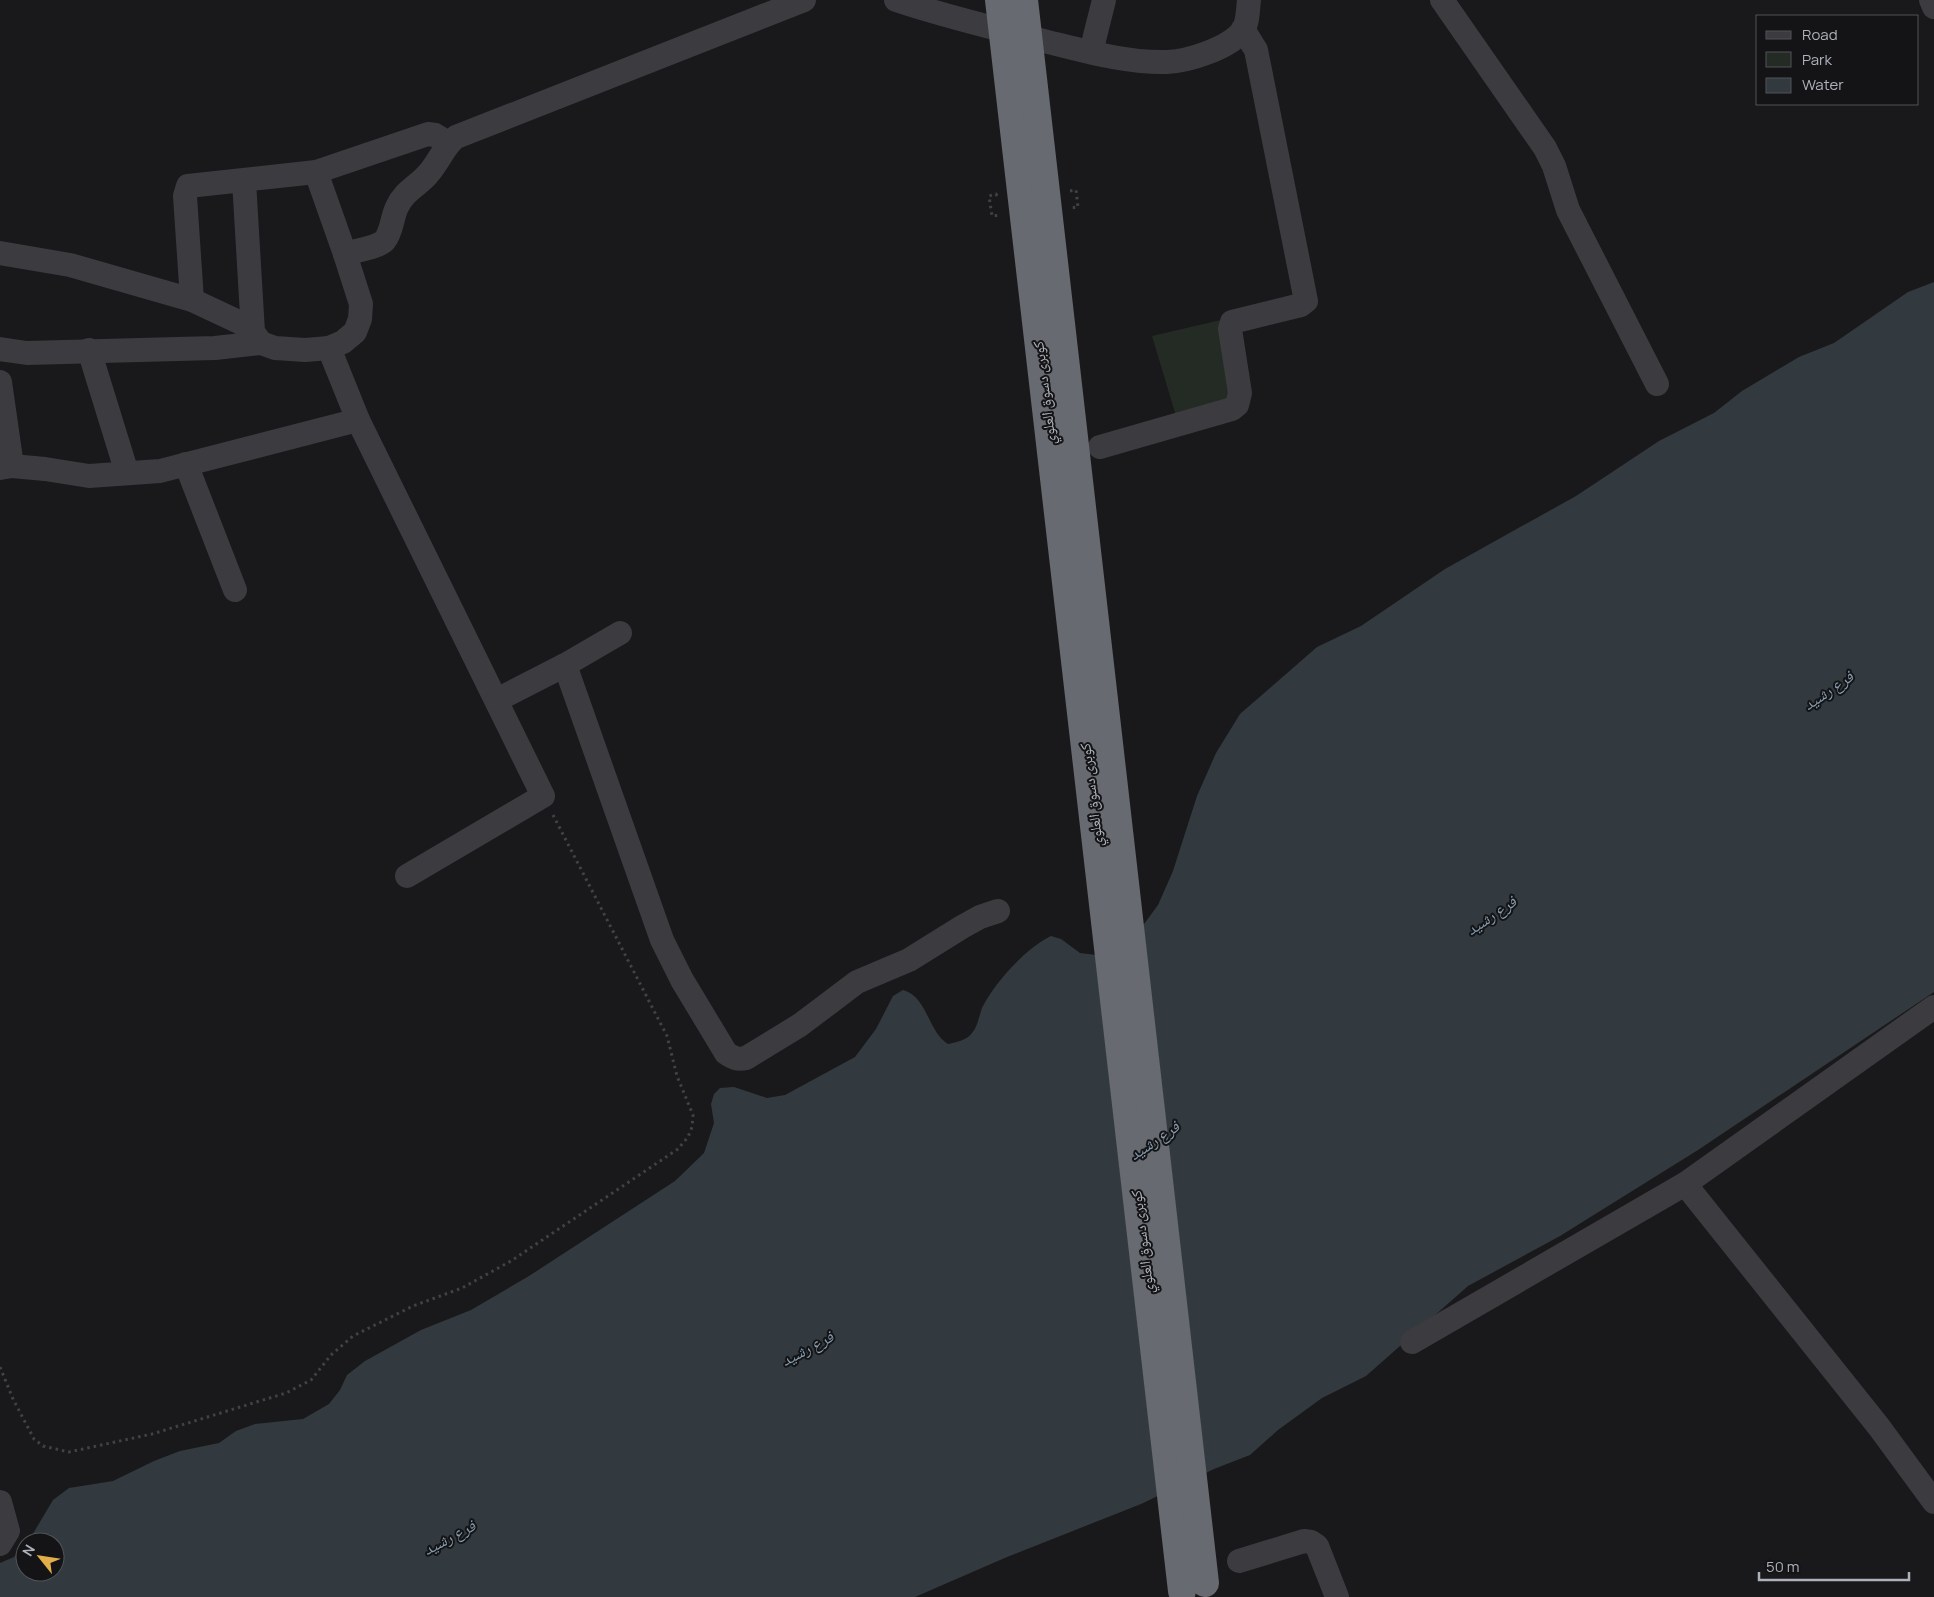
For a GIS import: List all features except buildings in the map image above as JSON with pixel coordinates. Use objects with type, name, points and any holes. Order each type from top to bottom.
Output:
[{"type":"highway","name":"كوبرى دسوق العلوي","points":[[999,0],[1194,1587],[1024,0]]},
{"type":"street","points":[[345,254],[381,243],[386,239],[396,208],[403,196],[426,176],[436,164],[448,143],[456,137],[804,0]]},
{"type":"street","points":[[896,0],[938,14],[1091,52],[1135,60],[1169,62],[1197,57],[1216,49],[1243,29],[1249,0]]},
{"type":"street","points":[[1091,52],[1104,0]]},
{"type":"street","points":[[1442,0],[1545,148],[1554,166],[1568,210],[1657,384]]},
{"type":"street","points":[[1931,0],[1934,7]]},
{"type":"street","points":[[1100,447],[1232,409],[1237,405],[1240,393],[1230,329],[1232,322],[1301,305],[1306,301],[1256,50],[1243,29]]},
{"type":"street","points":[[192,300],[184,196],[186,188],[191,184],[244,181],[316,172],[428,134],[435,135],[448,143]]},
{"type":"street","points":[[0,253],[70,265],[192,300],[226,315],[275,348],[305,350],[329,348],[343,342],[354,332],[360,319],[361,304],[316,172]]},
{"type":"street","points":[[244,181],[257,337]]},
{"type":"street","points":[[0,349],[27,353],[215,348],[257,337]]},
{"type":"street","points":[[329,348],[358,420],[543,796],[407,876]]},
{"type":"street","points":[[89,350],[127,473]]},
{"type":"street","points":[[0,382],[6,467],[89,476],[160,471],[358,420]]},
{"type":"street","points":[[186,464],[235,590]]},
{"type":"street","points":[[497,700],[565,665],[620,633]]},
{"type":"street","points":[[565,665],[662,940],[682,980],[726,1053],[730,1056],[736,1059],[746,1058],[800,1025],[857,982],[909,960],[962,927],[998,912]]},
{"type":"street","points":[[1412,1342],[1685,1184],[1934,1007]]},
{"type":"street","points":[[1685,1184],[1879,1427],[1934,1502]]},
{"type":"street","points":[[0,1502],[8,1531],[0,1544]]},
{"type":"street","points":[[1238,1561],[1304,1541],[1311,1542],[1317,1546],[1337,1597]]},
{"type":"path","points":[[1070,191],[1076,190],[1078,207]]},
{"type":"path","points":[[992,216],[989,196],[996,194],[998,203]]},
{"type":"path","points":[[0,1367],[13,1399],[34,1439],[43,1446],[69,1452],[152,1434],[286,1393],[311,1380],[331,1355],[353,1336],[413,1306],[462,1288],[511,1261],[678,1148],[688,1137],[692,1127],[693,1115],[677,1076],[667,1036],[543,796]]},
{"type":"green space","points":[[1225,319],[1239,394],[1176,416],[1152,336]]},
{"type":"water","name":"فرع رشيد","points":[[1934,282],[1934,992],[1698,1150],[1560,1236],[1468,1286],[1366,1376],[1322,1398],[1278,1430],[1250,1455],[1214,1469],[1141,1504],[1007,1557],[915,1597],[0,1597],[0,1563],[15,1556],[15,1582],[65,1582],[65,1532],[34,1532],[53,1500],[69,1488],[113,1481],[180,1451],[219,1443],[236,1431],[255,1424],[303,1419],[329,1404],[340,1390],[347,1375],[365,1361],[421,1330],[471,1310],[529,1276],[675,1181],[704,1153],[714,1123],[711,1104],[714,1094],[720,1088],[734,1087],[767,1098],[785,1095],[855,1057],[876,1029],[893,996],[903,990],[917,999],[936,1031],[948,1044],[962,1040],[974,1030],[982,1008],[994,988],[1021,957],[1041,942],[1051,936],[1061,939],[1080,953],[1096,955],[1136,935],[1158,905],[1173,871],[1197,796],[1216,753],[1240,714],[1317,647],[1361,626],[1445,569],[1576,496],[1659,441],[1714,413],[1742,391],[1799,357],[1834,343],[1908,292]]}]
